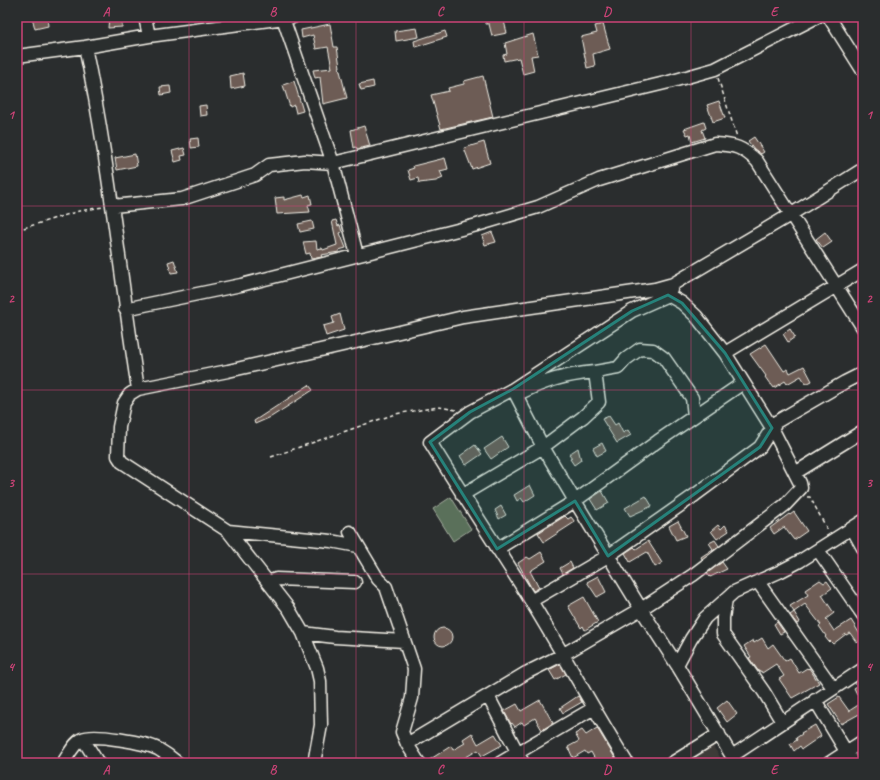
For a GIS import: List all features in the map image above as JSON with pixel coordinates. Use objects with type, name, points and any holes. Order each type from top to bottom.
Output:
[{"type":"street","points":[[145,17],[149,36]]},
{"type":"street","points":[[113,206],[182,199],[255,175],[269,165],[305,161],[333,163],[669,82],[715,69],[817,17]]},
{"type":"street","points":[[830,17],[863,71]]},
{"type":"street","points":[[17,56],[281,18],[333,163],[357,255]]},
{"type":"street","points":[[85,47],[101,129],[113,206],[125,309],[138,389]]},
{"type":"street","points":[[125,309],[241,285],[477,225],[538,207],[599,180],[714,144],[731,145],[746,150],[757,161],[863,328]]},
{"type":"street","points":[[515,392],[632,311],[670,290],[863,169]]},
{"type":"street","points":[[725,353],[863,270]]},
{"type":"street","points":[[314,763],[320,725],[320,681],[317,668],[303,633],[289,609],[228,531],[122,462],[118,456],[119,427],[124,403],[130,394],[138,389],[228,371],[463,316],[648,291],[670,290],[696,316],[725,353],[772,428],[800,483],[801,488],[785,505],[693,575],[641,609],[562,655],[526,673],[407,744]]},
{"type":"street","points":[[627,763],[531,601],[462,495],[430,442],[470,412],[515,392],[572,374],[618,368],[626,359],[640,349],[653,350],[664,358],[692,398],[694,416]]},
{"type":"street","points":[[462,495],[543,448],[583,417],[599,402],[595,372]]},
{"type":"street","points":[[531,601],[608,556],[695,495],[760,447],[776,422],[863,373]]},
{"type":"street","points":[[497,549],[575,502],[743,382]]},
{"type":"street","points":[[515,392],[543,448],[575,502],[734,759],[782,722],[863,668]]},
{"type":"street","points":[[795,473],[863,431]]},
{"type":"street","points":[[677,665],[690,639],[705,618],[734,592],[793,565],[863,521]]},
{"type":"street","points":[[852,528],[863,546]]},
{"type":"street","points":[[228,531],[331,541],[358,546]]},
{"type":"street","points":[[350,532],[378,579],[386,587],[414,670],[412,698],[402,732],[407,744],[419,763]]},
{"type":"street","points":[[822,548],[863,614]]},
{"type":"street","points":[[268,582],[276,579],[355,582]]},
{"type":"street","points":[[758,582],[833,688]]},
{"type":"street","points":[[726,599],[723,618],[723,634],[764,692],[782,722]]},
{"type":"street","points":[[303,633],[335,637],[404,641]]},
{"type":"street","points":[[488,696],[520,758]]},
{"type":"street","points":[[815,700],[853,763]]},
{"type":"street","points":[[500,763],[520,758],[594,708]]},
{"type":"street","points":[[672,763],[718,734]]},
{"type":"street","points":[[63,763],[73,748],[83,739],[102,738],[134,742],[158,749],[178,763]]},
{"type":"street","points":[[83,739],[98,763]]},
{"type":"street","points":[[829,763],[863,742]]},
{"type":"path","points":[[715,69],[740,148]]},
{"type":"path","points":[[17,230],[79,211],[113,206]]},
{"type":"path","points":[[271,457],[395,414],[439,408],[470,412]]},
{"type":"path","points":[[805,496],[810,497],[826,527],[822,548]]},
{"type":"highlighted area","points":[[668,295],[682,303],[725,353],[772,428],[760,447],[608,556],[575,501],[497,549],[430,442],[470,412],[513,389],[632,311]]},
{"type":"shaded area","points":[[712,745],[724,763],[684,763]]},
{"type":"green space","points":[[451,497],[471,529],[453,541],[433,509]]},
{"type":"building","points":[[32,17],[47,17],[48,26],[35,29]]},
{"type":"building","points":[[109,17],[122,17],[122,27],[108,28]]},
{"type":"building","points":[[485,17],[503,17],[507,33],[492,36],[489,24],[486,24]]},
{"type":"building","points":[[330,24],[334,47],[337,47],[339,67],[347,98],[323,104],[320,77],[315,78],[313,70],[332,68],[328,47],[316,49],[313,35],[302,38],[301,30]]},
{"type":"building","points":[[603,24],[610,49],[593,54],[595,66],[587,68],[581,37],[597,33],[595,26]]},
{"type":"building","points":[[417,28],[419,37],[396,41],[395,31]]},
{"type":"building","points":[[445,31],[447,37],[415,47],[414,41]]},
{"type":"building","points":[[533,34],[538,55],[531,56],[534,71],[523,74],[519,58],[504,61],[503,55],[507,54],[505,43]]},
{"type":"building","points":[[243,73],[245,86],[231,89],[230,76]]},
{"type":"building","points":[[483,76],[493,117],[441,129],[431,95],[449,91],[448,88],[464,84],[464,81]]},
{"type":"building","points":[[294,81],[303,111],[296,113],[294,105],[290,107],[283,85]]},
{"type":"building","points":[[373,81],[374,87],[361,90],[359,84]]},
{"type":"building","points":[[170,86],[171,93],[161,95],[160,87]]},
{"type":"building","points":[[719,101],[725,118],[713,122],[707,105]]},
{"type":"building","points":[[206,105],[207,115],[200,116],[199,106]]},
{"type":"building","points":[[704,122],[706,128],[702,130],[705,138],[692,142],[690,134],[687,135],[684,129]]},
{"type":"building","points":[[364,126],[370,146],[357,149],[356,147],[354,148],[351,130]]},
{"type":"building","points":[[754,137],[764,152],[761,154],[754,149],[748,141]]},
{"type":"building","points":[[198,138],[199,147],[191,148],[190,139]]},
{"type":"building","points":[[484,142],[490,163],[472,169],[464,148]]},
{"type":"building","points":[[184,148],[186,155],[181,156],[182,160],[175,162],[172,151]]},
{"type":"building","points":[[135,154],[137,166],[117,170],[115,158]]},
{"type":"building","points":[[445,158],[448,169],[440,171],[443,178],[436,181],[419,183],[418,178],[411,180],[408,170],[414,168],[413,166]]},
{"type":"building","points":[[303,195],[304,197],[310,195],[312,204],[308,205],[310,212],[277,214],[275,198],[284,197],[284,200]]},
{"type":"building","points":[[336,220],[338,226],[340,225],[342,232],[340,233],[346,248],[339,250],[339,252],[321,255],[322,257],[311,259],[310,253],[306,254],[303,242],[316,241],[317,249],[322,248],[323,250],[337,245],[332,221]]},
{"type":"building","points":[[312,221],[314,229],[300,232],[298,224]]},
{"type":"building","points":[[492,232],[496,242],[485,245],[482,236]]},
{"type":"building","points":[[825,232],[832,242],[823,248],[816,239]]},
{"type":"building","points":[[174,260],[178,272],[171,273],[168,262]]},
{"type":"building","points":[[340,314],[344,330],[326,336],[323,326],[334,323],[332,317]]},
{"type":"building","points":[[790,329],[795,337],[788,342],[783,334]]},
{"type":"building","points":[[766,344],[784,371],[788,369],[790,373],[804,366],[812,381],[806,384],[801,376],[787,384],[785,381],[774,388],[750,354]]},
{"type":"building","points":[[309,385],[313,390],[271,417],[255,424],[254,421]]},
{"type":"building","points":[[609,416],[615,425],[618,423],[623,433],[628,430],[631,435],[617,443],[602,419]]},
{"type":"building","points":[[502,437],[508,447],[491,459],[484,449]]},
{"type":"building","points":[[602,443],[606,451],[597,456],[593,448]]},
{"type":"building","points":[[475,445],[482,454],[466,465],[460,456]]},
{"type":"building","points":[[578,448],[581,460],[574,465],[569,454]]},
{"type":"building","points":[[530,485],[535,495],[524,502],[521,498],[517,501],[514,495]]},
{"type":"building","points":[[602,491],[609,503],[597,510],[590,499]]},
{"type":"building","points":[[646,496],[652,506],[630,516],[625,508]]},
{"type":"building","points":[[501,506],[506,515],[499,519],[495,510]]},
{"type":"building","points":[[794,512],[807,531],[794,540],[784,527],[774,534],[770,528]]},
{"type":"building","points":[[565,516],[568,519],[571,517],[575,522],[544,542],[538,533]]},
{"type":"building","points":[[678,521],[686,536],[676,540],[669,526]]},
{"type":"building","points":[[718,525],[721,529],[725,525],[729,531],[717,539],[711,531]]},
{"type":"building","points":[[715,540],[719,546],[702,559],[701,557],[713,549],[709,543]]},
{"type":"building","points":[[648,541],[662,563],[655,567],[647,552],[630,562],[625,553],[634,547],[636,549]]},
{"type":"building","points":[[541,552],[546,561],[530,571],[539,588],[533,591],[518,563],[527,557],[530,559]]},
{"type":"building","points":[[570,562],[573,568],[563,574],[560,568]]},
{"type":"building","points":[[722,562],[727,569],[710,577],[707,573]]},
{"type":"building","points":[[598,576],[606,592],[597,597],[587,582]]},
{"type":"building","points":[[820,580],[824,583],[827,581],[832,588],[822,595],[834,613],[826,619],[834,631],[851,620],[863,639],[857,643],[850,633],[846,634],[833,644],[830,641],[829,642],[819,626],[821,625],[805,604],[794,612],[790,606],[808,595],[805,590]]},
{"type":"building","points":[[584,597],[598,622],[585,630],[583,626],[581,628],[568,606]]},
{"type":"building","points":[[794,612],[800,622],[797,624],[790,615]]},
{"type":"building","points":[[777,622],[784,632],[780,634],[774,624]]},
{"type":"building","points":[[439,628],[447,628],[452,633],[450,644],[447,646],[439,646],[434,641],[434,633]]},
{"type":"building","points":[[762,638],[768,648],[773,644],[785,661],[790,658],[799,673],[809,668],[819,683],[792,698],[779,679],[784,676],[776,664],[762,673],[761,671],[759,672],[749,658],[751,657],[744,646],[753,640],[754,643]]},
{"type":"building","points":[[560,664],[566,674],[555,680],[549,670]]},
{"type":"building","points":[[863,682],[863,690],[857,694],[854,688]]},
{"type":"building","points":[[578,696],[582,702],[563,713],[560,708]]},
{"type":"building","points":[[839,697],[849,711],[863,702],[863,712],[841,724],[828,704]]},
{"type":"building","points":[[540,700],[553,723],[542,730],[535,718],[524,725],[522,722],[515,727],[512,723],[511,724],[504,711],[517,704],[521,711]]},
{"type":"building","points":[[727,700],[737,714],[727,722],[717,708]]},
{"type":"building","points":[[815,725],[821,736],[802,749],[800,746],[794,751],[790,744],[797,740],[796,738],[802,734],[801,733]]},
{"type":"building","points":[[597,728],[617,761],[613,763],[597,763],[591,752],[587,754],[585,751],[573,758],[568,747],[579,741],[575,734],[582,730],[586,735]]},
{"type":"building","points":[[472,733],[478,744],[495,734],[502,745],[482,756],[478,750],[456,763],[426,763],[451,746],[453,750],[465,743],[463,739]]}]
